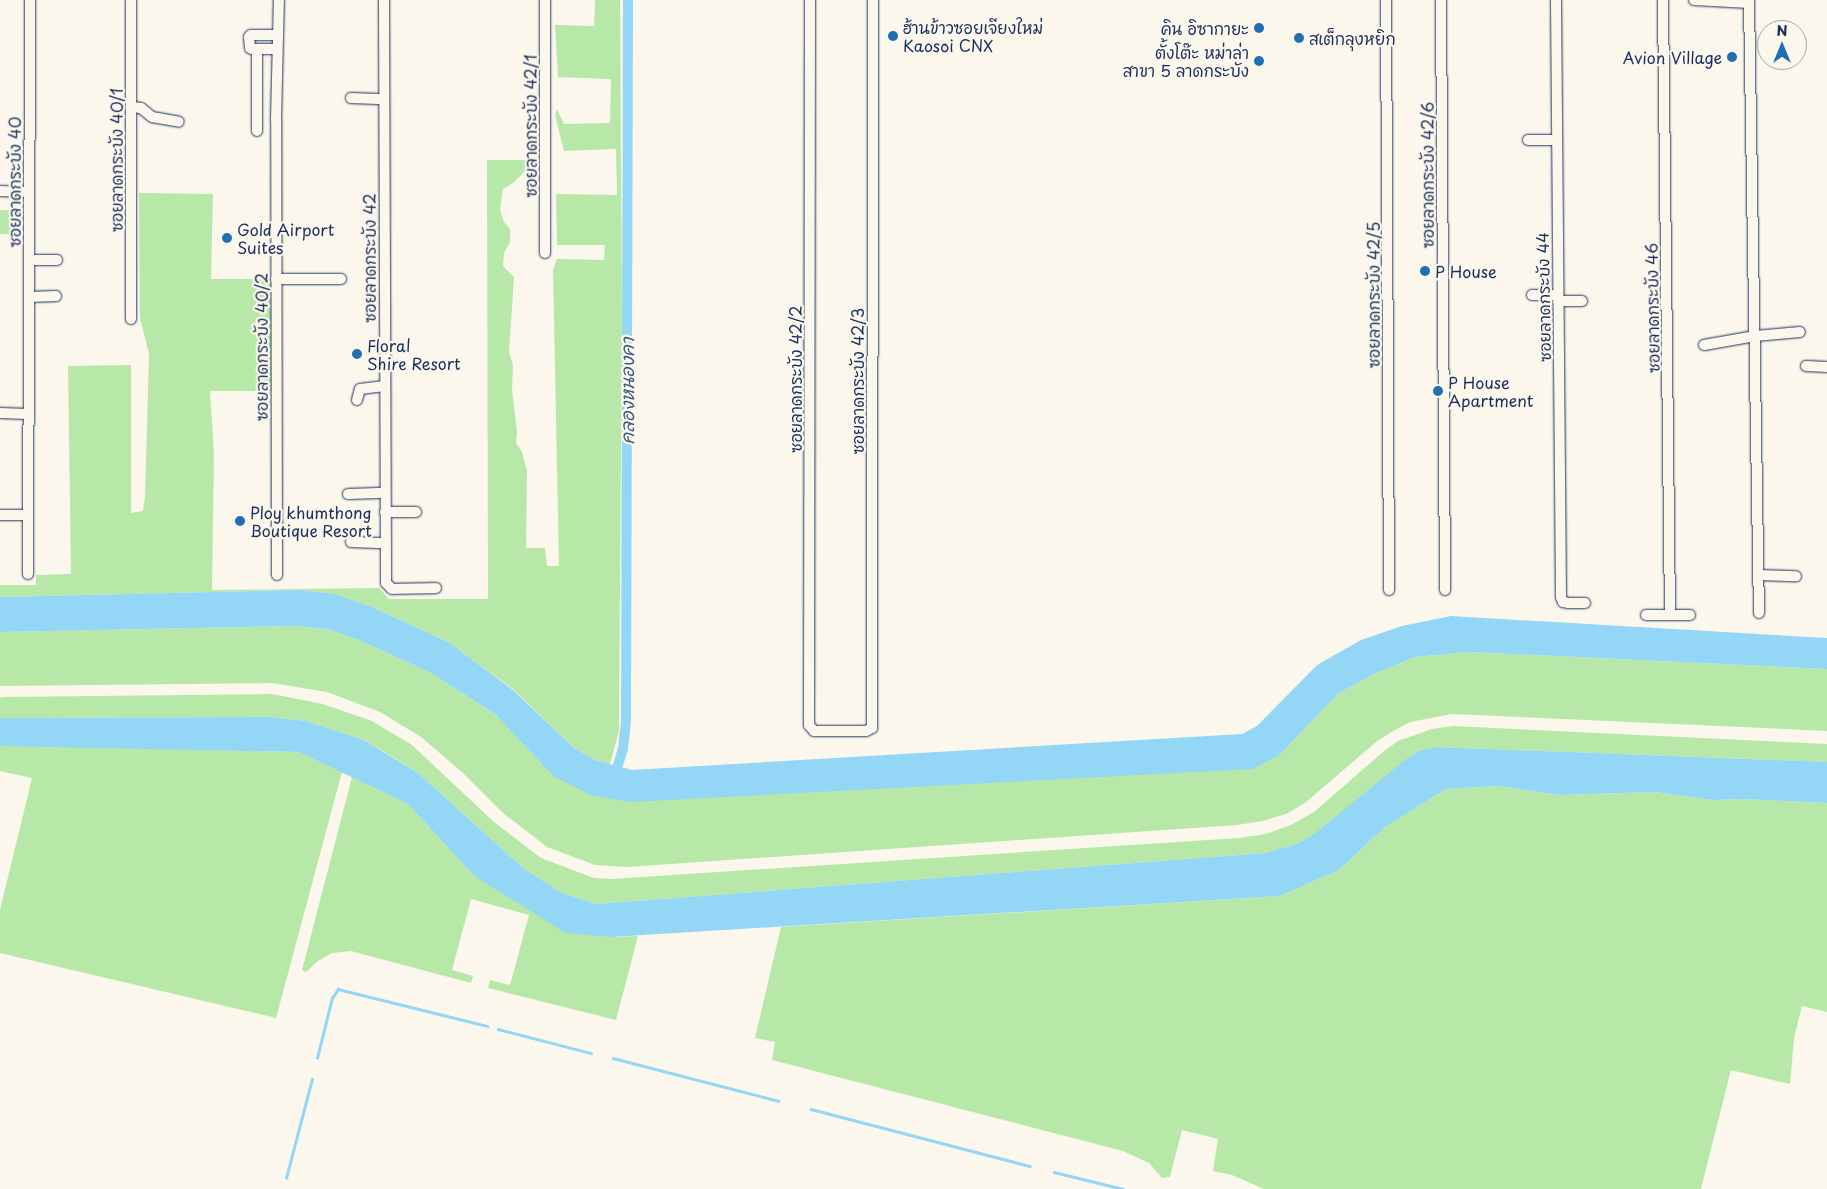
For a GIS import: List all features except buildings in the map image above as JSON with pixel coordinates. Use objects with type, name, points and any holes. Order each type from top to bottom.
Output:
[{"type":"street","name":"ซอยลาดกระบัง 40","points":[[28,574],[30,0]]},
{"type":"street","name":"ซอยลาดกระบัง 40/1","points":[[131,0],[131,319]]},
{"type":"street","name":"ซอยลาดกระบัง 40/2","points":[[277,575],[276,279],[277,35],[279,0]]},
{"type":"street","name":"ซอยลาดกระบัง 42","points":[[384,0],[386,583],[388,588],[436,588]]},
{"type":"street","name":"ซอยลาดกระบัง 42/1","points":[[545,0],[545,253]]},
{"type":"street","name":"ซอยลาดกระบัง 42/2","points":[[810,0],[809,725],[814,731],[840,730]]},
{"type":"street","name":"ซอยลาดกระบัง 42/3","points":[[840,730],[866,731],[872,728],[873,0]]},
{"type":"street","name":"ซอยลาดกระบัง 42/5","points":[[1386,0],[1389,590]]},
{"type":"street","name":"ซอยลาดกระบัง 42/6","points":[[1441,0],[1445,590]]},
{"type":"street","name":"ซอยลาดกระบัง 44","points":[[1556,0],[1561,597],[1563,602],[1568,604],[1585,603]]},
{"type":"street","name":"ซอยลาดกระบัง 46","points":[[1663,0],[1670,615]]},
{"type":"street","points":[[1694,0],[1749,1],[1759,613]]},
{"type":"street","points":[[277,35],[249,36],[250,48],[277,49]]},
{"type":"street","points":[[257,49],[257,131]]},
{"type":"street","points":[[352,98],[384,99]]},
{"type":"street","points":[[132,107],[141,108],[157,119],[179,122]]},
{"type":"street","points":[[1528,140],[1556,140]]},
{"type":"street","points":[[0,192],[29,192]]},
{"type":"street","points":[[29,260],[56,260]]},
{"type":"street","points":[[276,279],[341,279]]},
{"type":"street","points":[[1532,294],[1582,301]]},
{"type":"street","points":[[28,297],[56,296]]},
{"type":"street","points":[[1704,345],[1755,336],[1800,332]]},
{"type":"street","points":[[1806,366],[1827,367]]},
{"type":"street","points":[[357,400],[360,389],[385,386]]},
{"type":"street","points":[[0,414],[28,414]]},
{"type":"street","points":[[348,494],[385,494]]},
{"type":"street","points":[[385,512],[416,512]]},
{"type":"street","points":[[0,515],[28,515]]},
{"type":"street","points":[[351,542],[386,543]]},
{"type":"street","points":[[1758,575],[1796,576]]},
{"type":"street","points":[[1646,615],[1690,615]]},
{"type":"green space","points":[[595,0],[620,0],[622,308],[619,731],[610,764],[595,760],[574,748],[514,690],[450,643],[372,607],[335,594],[299,590],[0,597],[0,585],[36,585],[36,575],[71,574],[68,366],[131,365],[131,513],[143,511],[149,354],[140,318],[139,193],[213,194],[211,279],[274,279],[275,391],[210,391],[214,453],[212,590],[379,588],[389,599],[488,599],[487,160],[536,160],[513,183],[503,189],[500,209],[504,222],[510,229],[510,242],[504,253],[503,266],[514,277],[509,352],[513,365],[512,389],[517,432],[516,443],[522,452],[527,471],[526,548],[545,548],[547,566],[559,566],[553,270],[557,259],[604,260],[605,245],[557,245],[556,194],[617,195],[616,149],[564,151],[555,115],[557,109],[564,124],[610,123],[611,79],[558,77],[555,25],[594,26]]},
{"type":"green space","points":[[0,210],[14,210],[14,234],[0,234]]},
{"type":"green space","points":[[297,626],[327,629],[359,640],[429,672],[495,714],[553,776],[1278,755],[1339,693],[1376,673],[1415,657],[1469,652],[1827,669],[1827,731],[1452,714],[1410,722],[1393,731],[1376,742],[1305,803],[1286,814],[1263,821],[1237,825],[627,867],[595,865],[547,847],[503,813],[463,773],[421,737],[380,712],[327,692],[272,683],[0,686],[0,632]]},
{"type":"green space","points":[[272,694],[323,704],[372,721],[412,745],[494,822],[541,858],[594,878],[611,879],[1239,838],[1266,834],[1291,825],[1314,812],[1398,741],[1432,729],[1453,726],[1827,744],[1827,762],[1437,747],[1314,834],[1297,844],[1265,853],[596,904],[562,893],[523,868],[418,773],[364,740],[306,721],[270,717],[0,718],[0,698],[3,697]]},
{"type":"green space","points":[[56,744],[56,746],[299,752],[342,772],[276,1018],[0,953],[0,910],[32,778],[0,771],[0,746]]},
{"type":"green space","points":[[352,777],[408,804],[474,876],[611,937],[638,936],[616,1020],[488,988],[490,980],[510,985],[529,915],[471,899],[452,970],[473,976],[471,983],[351,951],[332,953],[318,961],[306,972],[302,970]]},
{"type":"green space","points":[[1498,786],[1560,795],[1655,792],[1713,800],[1740,799],[1827,803],[1827,1012],[1802,1006],[1794,1038],[1790,1084],[1731,1070],[1701,1189],[1264,1189],[1232,1175],[1213,1171],[1218,1139],[1182,1130],[1170,1177],[1162,1178],[1149,1163],[1123,1151],[772,1060],[775,1042],[755,1038],[781,927],[1280,896],[1339,870],[1385,827],[1446,789]]},
{"type":"water","points":[[299,590],[335,594],[372,607],[450,643],[513,690],[574,748],[595,760],[632,770],[1242,734],[1257,726],[1317,665],[1361,640],[1402,626],[1451,616],[1827,638],[1827,669],[1469,652],[1415,657],[1376,673],[1339,693],[1278,756],[1252,769],[631,802],[593,796],[553,776],[495,714],[429,672],[359,640],[327,629],[297,626],[0,632],[0,597]]},
{"type":"water","points":[[270,717],[306,721],[364,740],[418,773],[523,868],[562,893],[596,904],[1265,853],[1297,844],[1314,834],[1409,757],[1419,751],[1437,747],[1827,762],[1827,803],[1740,799],[1713,800],[1655,792],[1560,795],[1498,786],[1446,789],[1385,827],[1339,870],[1280,896],[611,937],[566,933],[474,876],[408,804],[299,752],[0,746],[0,718]]},
{"type":"waterway","name":"คลองหนองคา","points":[[614,778],[623,749],[626,721],[628,0]]},
{"type":"waterway","points":[[317,1058],[332,998],[338,989],[487,1026]]},
{"type":"waterway","points":[[498,1029],[591,1053]]},
{"type":"waterway","points":[[613,1058],[779,1101]]},
{"type":"waterway","points":[[286,1178],[312,1079]]},
{"type":"waterway","points":[[811,1109],[1030,1166]]},
{"type":"waterway","points":[[1054,1172],[1123,1189]]},
{"type":"place","name":"คิน อิซากายะ","points":[[1259,28]]},
{"type":"place","name":"ฮ้านข้าวซอยเจียงใหม่ Kaosoi CNX","points":[[893,36]]},
{"type":"place","name":"สเต็กลุงหยิก","points":[[1299,38]]},
{"type":"place","name":"Avion Village","points":[[1732,57]]},
{"type":"place","name":"ตั้งโต๊ะ หม่าล่า สาขา 5 ลาดกระบัง","points":[[1259,61]]},
{"type":"place","name":"Gold Airport Suites","points":[[227,238]]},
{"type":"place","name":"P House","points":[[1425,271]]},
{"type":"place","name":"Floral Shire Resort","points":[[357,354]]},
{"type":"place","name":"P House Apartment","points":[[1438,391]]},
{"type":"place","name":"Ploy khumthong Boutique Resort","points":[[240,521]]}]
